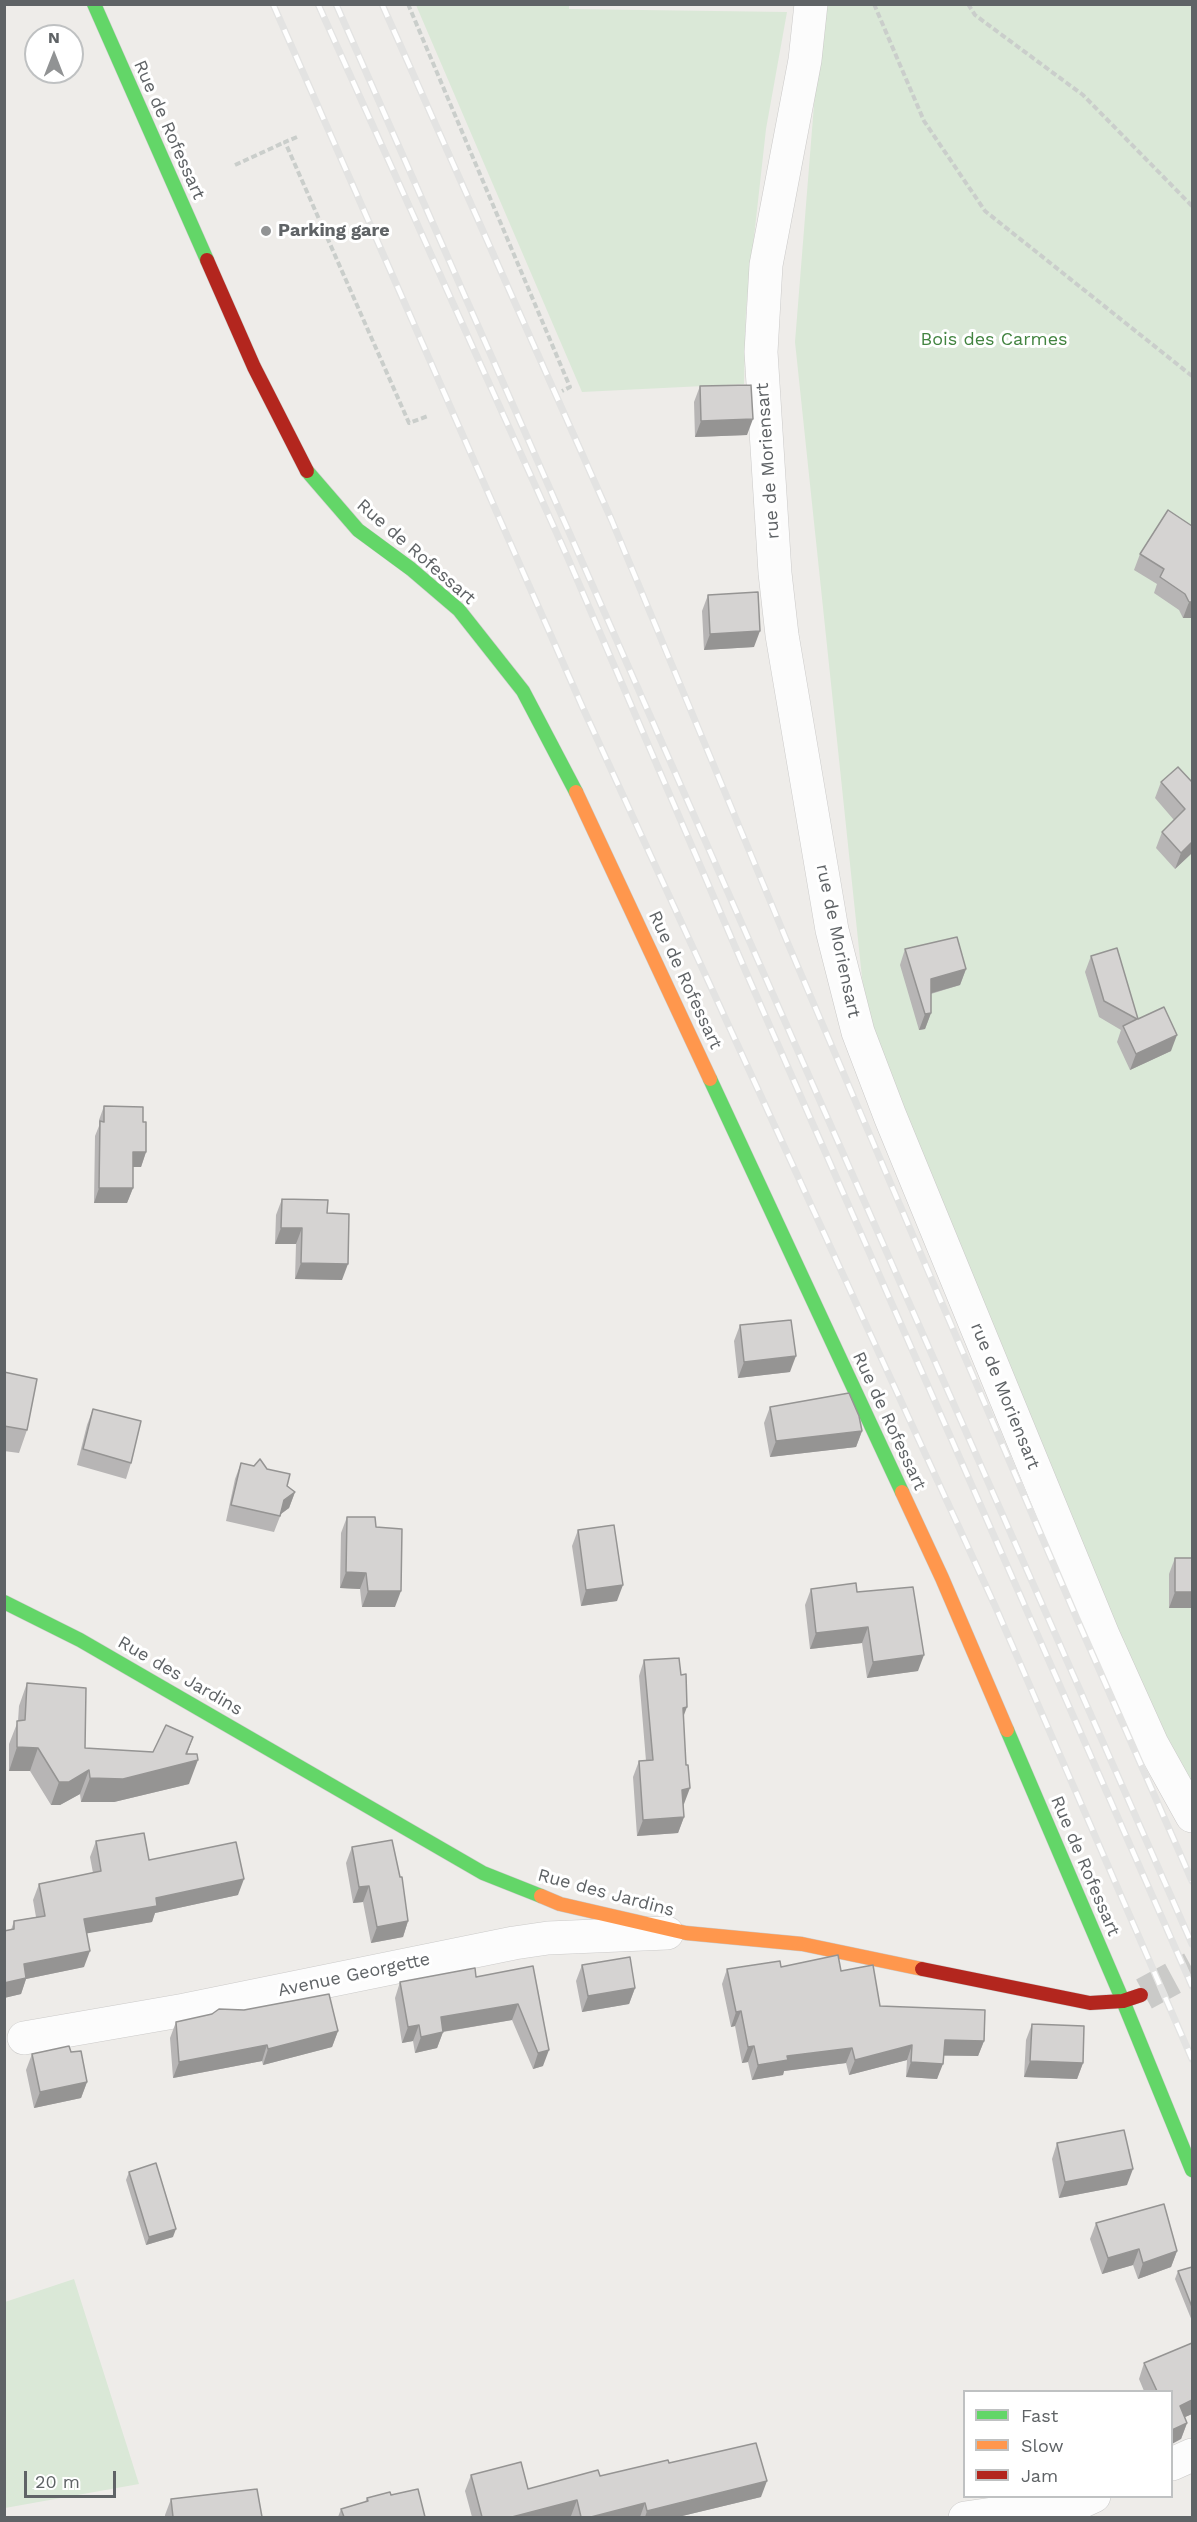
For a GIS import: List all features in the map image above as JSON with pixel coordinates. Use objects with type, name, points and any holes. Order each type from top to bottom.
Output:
[{"type":"street","name":"Rue de Rofessart","points":[[94,4],[254,367],[308,473],[358,530],[459,610],[523,691],[568,774],[662,971],[937,1567],[1123,2001],[1192,2170]]},
{"type":"street","name":"rue de Moriensart","points":[[811,4],[805,60],[766,265],[761,352],[774,562],[782,635],[832,930],[858,1032],[890,1116],[1103,1635],[1152,1744],[1192,1816]]},
{"type":"street","name":"Rue des Jardins","points":[[4,1602],[90,1646],[483,1873],[561,1904],[686,1933],[802,1944],[1090,2003],[1123,2001],[1144,1994]]},
{"type":"street","name":"Avenue Georgette","points":[[24,2038],[184,2010],[514,1943],[548,1938],[686,1933]]},
{"type":"street","points":[[1173,2464],[1192,2455]]},
{"type":"street","points":[[965,2517],[1083,2501],[1090,2498]]},
{"type":"path","points":[[408,4],[570,387],[562,391]]},
{"type":"path","points":[[874,4],[924,121],[985,211],[1192,376]]},
{"type":"path","points":[[968,4],[975,15],[1083,95],[1192,206]]},
{"type":"path","points":[[235,165],[297,136]]},
{"type":"path","points":[[285,142],[409,423],[428,416]]},
{"type":"green space","points":[[569,4],[569,9],[787,12],[766,129],[746,309],[744,384],[582,392],[416,5]]},
{"type":"green space","name":"Bois des Carmes","points":[[822,5],[1192,5],[1192,1810],[869,1044],[795,342]]},
{"type":"green space","points":[[74,2279],[139,2484],[5,2508],[5,2302]]},
{"type":"building","points":[[751,385],[753,419],[701,421],[700,386]]},
{"type":"building","points":[[1168,510],[1192,526],[1192,602],[1189,602],[1185,594],[1160,577],[1164,569],[1140,554]]},
{"type":"building","points":[[758,592],[760,631],[710,634],[708,595]]},
{"type":"building","points":[[1178,767],[1192,782],[1192,842],[1181,853],[1162,832],[1185,809],[1161,782]]},
{"type":"building","points":[[957,937],[966,969],[931,979],[931,1013],[925,1014],[905,949]]},
{"type":"building","points":[[1117,948],[1138,1019],[1164,1007],[1177,1035],[1136,1054],[1123,1026],[1137,1019],[1104,1001],[1091,956]]},
{"type":"building","points":[[104,1106],[143,1107],[143,1122],[146,1122],[146,1152],[133,1152],[133,1188],[99,1188],[100,1121],[104,1122]]},
{"type":"building","points":[[282,1199],[328,1200],[327,1213],[349,1214],[348,1264],[301,1263],[302,1228],[281,1228]]},
{"type":"building","points":[[791,1320],[796,1356],[744,1362],[740,1325]]},
{"type":"building","points":[[4,1372],[37,1379],[27,1430],[4,1426]]},
{"type":"building","points":[[849,1393],[859,1416],[862,1431],[776,1441],[770,1407]]},
{"type":"building","points":[[93,1409],[141,1421],[131,1463],[83,1449]]},
{"type":"building","points":[[260,1459],[267,1469],[290,1474],[287,1486],[295,1492],[284,1500],[280,1516],[231,1505],[241,1463],[254,1466]]},
{"type":"building","points":[[347,1517],[375,1517],[376,1527],[402,1529],[401,1591],[368,1591],[366,1573],[346,1572]]},
{"type":"building","points":[[614,1525],[623,1585],[586,1590],[578,1530]]},
{"type":"building","points":[[1175,1558],[1192,1558],[1192,1592],[1175,1592]]},
{"type":"building","points":[[856,1583],[857,1592],[913,1587],[924,1655],[873,1662],[868,1627],[816,1633],[811,1589]]},
{"type":"building","points":[[679,1658],[681,1675],[686,1674],[687,1707],[683,1708],[686,1765],[688,1765],[690,1788],[682,1790],[684,1817],[643,1820],[639,1761],[653,1760],[644,1660]]},
{"type":"building","points":[[27,1683],[86,1688],[85,1748],[153,1752],[166,1725],[193,1737],[186,1754],[197,1754],[198,1760],[123,1779],[90,1778],[89,1770],[69,1782],[59,1782],[38,1748],[17,1747],[17,1721],[25,1720]]},
{"type":"building","points":[[144,1833],[149,1860],[236,1842],[244,1879],[156,1898],[157,1906],[84,1919],[90,1951],[24,1964],[26,1978],[4,1983],[4,1931],[14,1929],[14,1921],[45,1916],[39,1884],[101,1871],[96,1841]]},
{"type":"building","points":[[392,1840],[400,1877],[402,1877],[408,1921],[377,1927],[369,1886],[359,1887],[352,1847]]},
{"type":"building","points":[[838,1955],[841,1971],[873,1965],[880,2006],[985,2010],[984,2041],[945,2040],[943,2064],[911,2062],[912,2045],[855,2060],[852,2048],[787,2056],[788,2060],[758,2065],[754,2046],[748,2047],[741,2011],[736,2012],[727,1969],[780,1961],[781,1967]]},
{"type":"building","points":[[630,1957],[635,1988],[588,1996],[582,1965]]},
{"type":"building","points":[[533,1966],[549,2050],[538,2053],[518,2004],[441,2017],[443,2032],[421,2037],[419,2025],[408,2027],[400,1982],[475,1968],[476,1977]]},
{"type":"building","points":[[329,1994],[338,2031],[268,2049],[267,2045],[179,2062],[176,2022],[212,2014],[219,2009],[244,2010]]},
{"type":"building","points":[[1032,2024],[1084,2026],[1083,2063],[1030,2061]]},
{"type":"building","points":[[69,2046],[71,2052],[81,2051],[87,2082],[40,2092],[32,2054]]},
{"type":"building","points":[[1124,2130],[1133,2169],[1065,2182],[1057,2143]]},
{"type":"building","points":[[156,2163],[176,2229],[149,2237],[129,2172]]},
{"type":"building","points":[[1164,2204],[1177,2251],[1143,2263],[1139,2249],[1108,2258],[1096,2223]]},
{"type":"building","points":[[1192,2267],[1192,2307],[1178,2271]]},
{"type":"building","points":[[1192,2343],[1192,2400],[1180,2406],[1187,2423],[1173,2430],[1173,2390],[1157,2390],[1144,2363]]},
{"type":"building","points":[[756,2443],[767,2481],[647,2511],[645,2503],[591,2517],[581,2517],[577,2500],[512,2517],[482,2517],[471,2475],[521,2462],[528,2489],[598,2470],[600,2476]]},
{"type":"building","points":[[257,2489],[262,2517],[173,2517],[171,2499]]},
{"type":"building","points":[[418,2489],[425,2517],[344,2517],[341,2509],[368,2501],[367,2498],[390,2492],[391,2495]]},
{"type":"tunnel","points":[[1144,1994],[1192,1968]]},
{"type":"railway","points":[[273,4],[582,706],[996,1608],[1192,2059]]},
{"type":"railway","points":[[318,4],[567,556],[746,972],[1192,1986]]},
{"type":"railway","points":[[336,4],[1192,1944]]},
{"type":"railway","points":[[382,4],[612,521],[786,939],[1077,1619],[1192,1881]]},
{"type":"traffic: fast","points":[[94,4],[207,260]]},
{"type":"traffic: fast","points":[[307,471],[358,530],[411,569],[459,610],[523,691],[576,792]]},
{"type":"traffic: fast","points":[[710,1079],[902,1492]]},
{"type":"traffic: fast","points":[[4,1602],[80,1640],[483,1873],[541,1896]]},
{"type":"traffic: fast","points":[[1007,1730],[1123,2001],[1192,2170]]},
{"type":"traffic: slow","points":[[576,792],[710,1079]]},
{"type":"traffic: slow","points":[[902,1492],[942,1578],[1007,1730]]},
{"type":"traffic: slow","points":[[541,1896],[560,1904],[686,1933],[802,1944],[922,1969]]},
{"type":"traffic: jam","points":[[207,260],[254,367],[307,471]]},
{"type":"traffic: jam","points":[[922,1969],[1090,2003],[1123,2001],[1141,1995]]},
{"type":"place","name":"Parking gare","points":[[266,231]]}]
